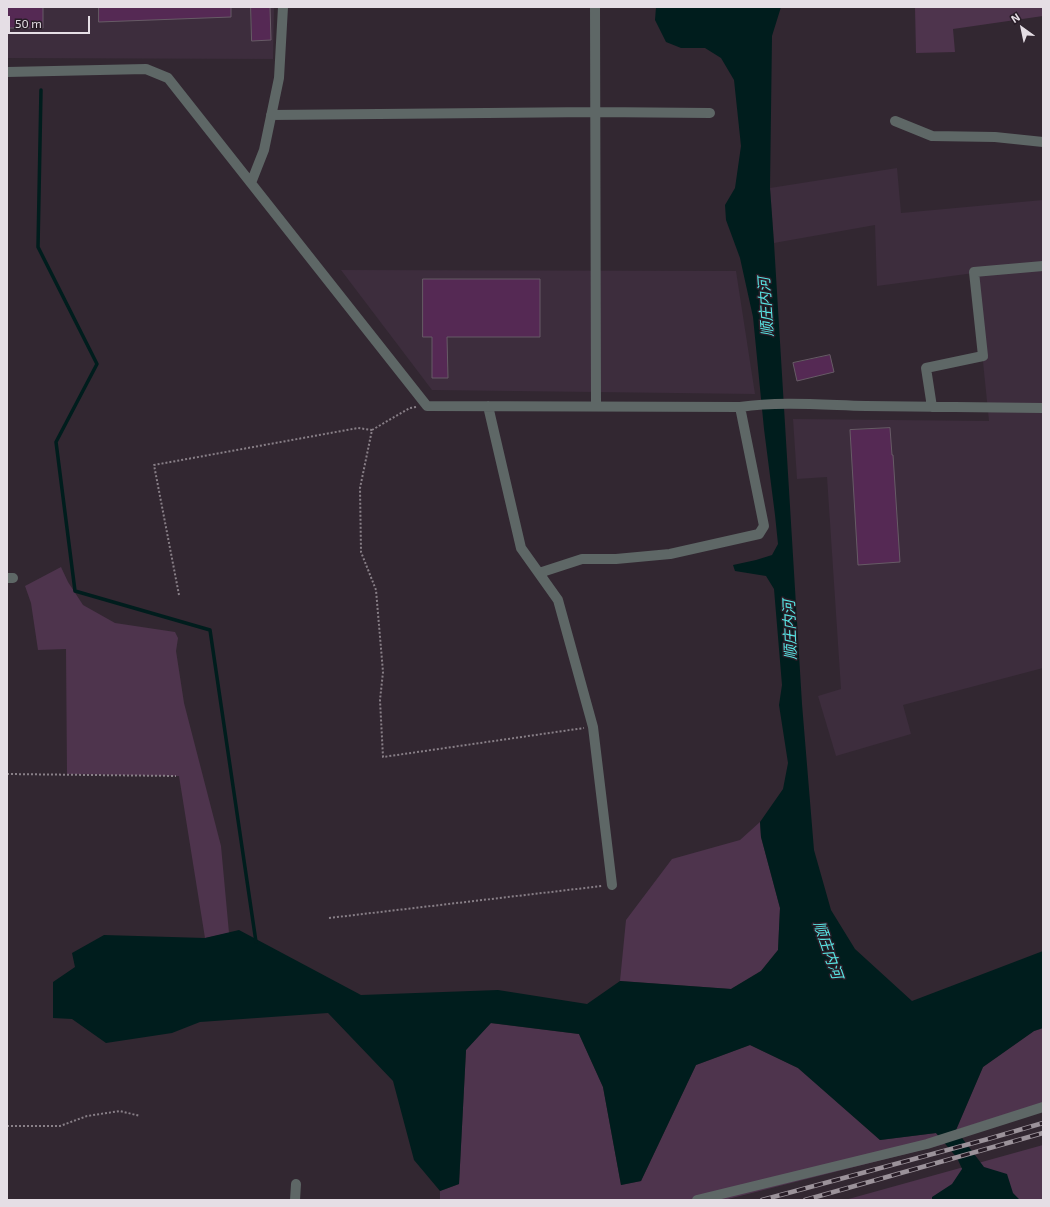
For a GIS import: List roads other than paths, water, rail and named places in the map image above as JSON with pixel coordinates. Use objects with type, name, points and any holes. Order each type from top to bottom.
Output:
[{"type":"street","points":[[252,183],[264,150],[279,78],[282,7]]},
{"type":"street","points":[[595,7],[596,406]]},
{"type":"street","points":[[7,72],[146,69],[168,78],[427,406],[740,407],[789,404],[1043,408]]},
{"type":"street","points":[[271,115],[596,112],[710,113]]},
{"type":"street","points":[[895,122],[932,136],[994,137],[1043,142]]},
{"type":"street","points":[[932,407],[926,368],[983,356],[974,272],[1043,266]]},
{"type":"street","points":[[488,406],[522,548],[558,600],[592,727],[612,885]]},
{"type":"street","points":[[539,573],[582,559],[616,559],[670,554],[760,534],[764,526],[740,407]]},
{"type":"street","points":[[697,1200],[927,1144],[1043,1107]]},
{"type":"street","points":[[294,1200],[296,1184]]},
{"type":"water","points":[[656,7],[781,7],[772,36],[770,188],[802,704],[814,850],[831,910],[855,949],[912,1001],[1043,951],[1043,1028],[1034,1031],[983,1067],[956,1130],[984,1167],[1007,1174],[1013,1193],[1020,1200],[932,1200],[932,1197],[952,1184],[964,1166],[936,1133],[880,1140],[798,1068],[750,1045],[696,1065],[641,1181],[621,1185],[603,1087],[579,1034],[491,1023],[466,1050],[459,1184],[440,1191],[414,1160],[393,1081],[328,1013],[200,1022],[172,1033],[106,1043],[72,1019],[53,1018],[53,982],[75,967],[72,953],[104,935],[205,938],[239,930],[361,995],[498,990],[587,1004],[620,981],[731,989],[761,971],[778,950],[780,908],[761,837],[760,822],[783,789],[788,763],[779,705],[782,685],[774,589],[766,576],[735,571],[733,565],[772,555],[778,544],[764,429],[753,317],[740,258],[726,220],[725,205],[735,188],[741,146],[734,80],[721,58],[705,48],[681,48],[666,42],[655,20]]},
{"type":"waterway","points":[[41,90],[38,247],[97,364],[56,442],[75,591],[210,630],[256,942]]},
{"type":"waterway","name":"顺庄内河","points":[[959,1158],[965,1171]]},
{"type":"railway","points":[[762,1200],[1043,1123]]},
{"type":"railway","points":[[805,1200],[1043,1133]]}]
